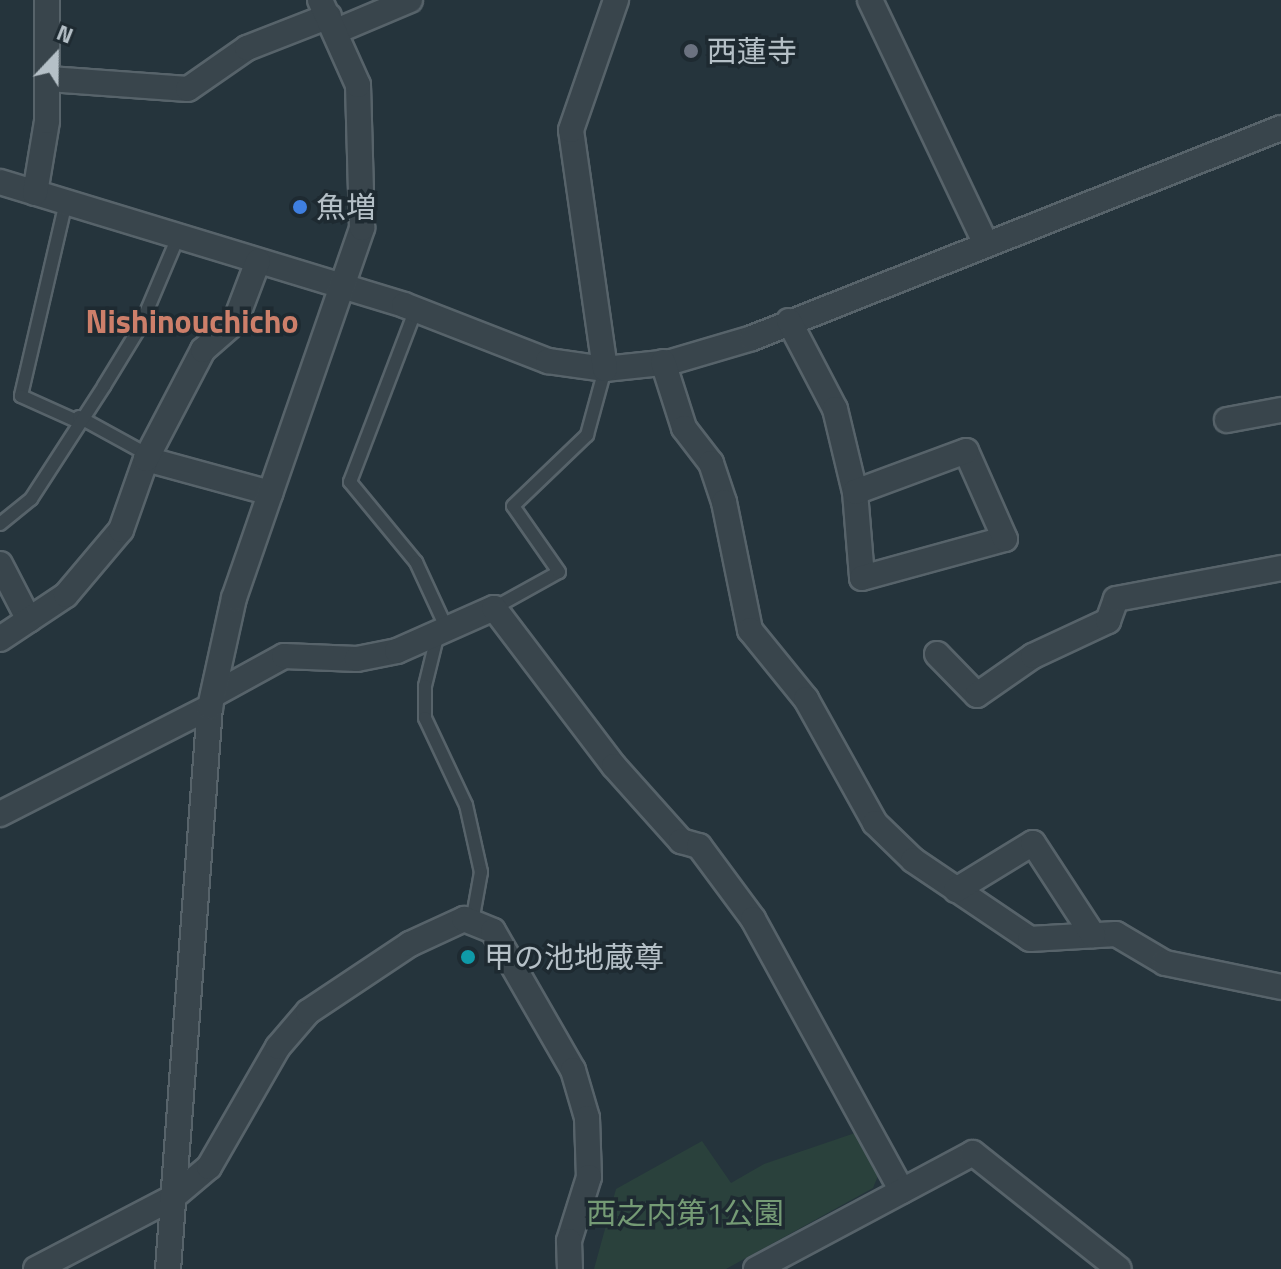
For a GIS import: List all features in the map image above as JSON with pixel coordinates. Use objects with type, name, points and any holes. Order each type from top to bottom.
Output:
[{"type":"street","points":[[35,193],[49,79],[47,0]]},
{"type":"street","points":[[49,79],[188,89],[247,48],[329,15],[410,0]]},
{"type":"street","points":[[605,369],[571,130],[616,0]]},
{"type":"street","points":[[870,0],[984,240]]},
{"type":"street","points":[[174,1266],[172,1198],[212,701],[234,598],[362,228],[363,161],[358,85],[329,15]]},
{"type":"street","points":[[0,182],[416,309],[548,361],[605,369],[663,362],[789,321],[984,240],[1281,128]]},
{"type":"street","points":[[0,639],[66,595],[121,530],[147,457],[203,350],[235,322],[258,261]]},
{"type":"street","points":[[789,321],[835,409],[855,492],[862,578],[1005,539],[966,451],[855,492]]},
{"type":"street","points":[[663,362],[684,428],[711,463],[724,502],[750,630],[806,699],[875,823],[956,890],[1030,939],[1116,934],[1165,963],[1232,983],[1281,987]]},
{"type":"street","points":[[1227,420],[1281,410]]},
{"type":"street","points":[[147,457],[270,493]]},
{"type":"street","points":[[0,564],[29,620]]},
{"type":"street","points":[[937,654],[977,695],[1033,656],[1108,621],[1116,599],[1281,568]]},
{"type":"street","points":[[4,805],[212,701],[284,656],[357,659],[442,631],[494,608],[614,766],[681,841],[699,846],[753,919],[902,1191]]},
{"type":"street","points":[[956,890],[1033,843],[1093,935]]},
{"type":"street","points":[[36,1269],[172,1198],[209,1167],[278,1047],[308,1012],[410,944],[464,919],[493,931],[553,1026],[587,1118],[589,1177],[569,1241],[570,1269]]},
{"type":"street","points":[[756,1269],[973,1153],[1119,1269]]},
{"type":"lane","points":[[66,202],[21,396],[78,419],[147,457]]},
{"type":"lane","points":[[0,524],[31,499],[78,419],[140,327],[178,237]]},
{"type":"lane","points":[[416,309],[350,482],[416,562],[442,631],[425,718],[466,805],[481,872],[472,922]]},
{"type":"lane","points":[[494,608],[559,572],[513,506],[587,435],[605,369]]},
{"type":"green space","name":"西之内第1公園","points":[[858,1132],[880,1171],[873,1188],[726,1269],[594,1269],[616,1189],[702,1141],[731,1183],[764,1164]]},
{"type":"place","name":"西蓮寺","points":[[691,51]]},
{"type":"place","name":"魚増","points":[[300,207]]},
{"type":"place","name":"甲の池地蔵尊","points":[[468,957]]},
{"type":"district","name":"Nishinouchicho","points":[[192,321]]}]
